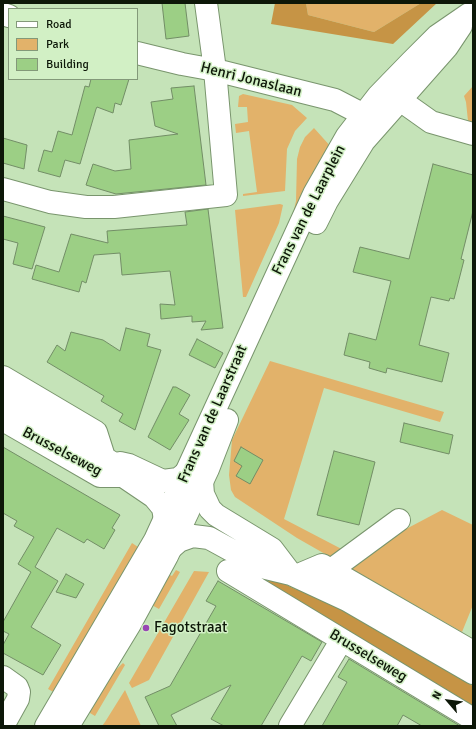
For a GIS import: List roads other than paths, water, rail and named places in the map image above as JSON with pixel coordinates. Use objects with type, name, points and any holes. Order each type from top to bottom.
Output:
[{"type":"street","points":[[3,189],[50,202],[86,207],[114,207],[226,195],[215,70],[206,3]]},
{"type":"street","name":"Frans van de Laarplein","points":[[267,311],[331,195],[364,141],[447,47],[471,11]]},
{"type":"street","name":"Frans van de Laarplein","points":[[267,311],[314,194],[347,136],[362,114],[396,76],[437,36],[471,11]]},
{"type":"street","name":"Henri Jonaslaan","points":[[138,53],[215,70],[335,100],[362,114]]},
{"type":"street","points":[[400,100],[431,122],[473,134]]},
{"type":"street","name":"Frans van de Laarstraat","points":[[165,520],[195,476],[267,311]]},
{"type":"street","name":"Brusselseweg","points":[[3,377],[96,432],[113,465]]},
{"type":"street","name":"Brusselseweg","points":[[3,398],[113,465],[154,496],[164,508],[165,520]]},
{"type":"street","name":"Brusselseweg","points":[[3,420],[100,476],[113,465],[129,465],[163,481],[195,476]]},
{"type":"street","points":[[195,476],[210,509],[267,558],[293,575],[347,600],[473,673]]},
{"type":"street","name":"Frans van de Laarstraat","points":[[171,548],[188,511],[195,476]]},
{"type":"street","points":[[46,726],[114,612],[165,520]]},
{"type":"street","points":[[331,570],[399,520]]},
{"type":"street","points":[[68,726],[130,624],[171,548],[185,538],[193,536],[203,537],[267,558]]},
{"type":"street","points":[[264,592],[267,558]]},
{"type":"street","points":[[293,575],[322,565],[473,652]]},
{"type":"street","name":"Brusselseweg","points":[[228,571],[470,721]]},
{"type":"street","points":[[290,726],[341,641]]},
{"type":"street","points":[[3,677],[18,689],[18,699],[3,726]]},
{"type":"place","name":"Fagotstraat","points":[[146,628]]}]
